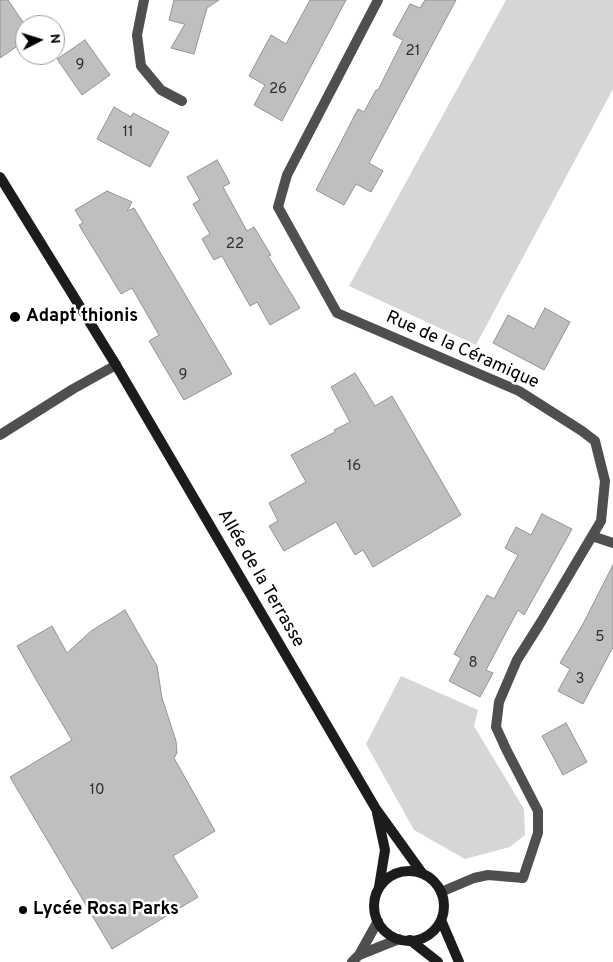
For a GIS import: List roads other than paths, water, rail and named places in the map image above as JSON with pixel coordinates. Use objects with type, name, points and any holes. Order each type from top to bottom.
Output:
[{"type":"street","points":[[144,0],[136,35],[140,66],[161,90],[182,101]]},
{"type":"street","name":"Rue de la Céramique","points":[[378,0],[287,175],[278,207],[336,313],[520,391],[582,431],[594,441],[605,480],[601,521],[541,622],[516,660],[499,702],[496,727],[538,811],[538,833],[523,878],[488,875],[474,878],[441,892]]},
{"type":"street","name":"Allée de la Terrasse","points":[[0,177],[116,365],[376,809],[422,873]]},
{"type":"street","points":[[0,435],[73,389],[116,365]]},
{"type":"street","points":[[592,536],[613,543]]},
{"type":"street","name":"Allée de la Terrasse","points":[[376,809],[385,850],[379,888]]},
{"type":"street","points":[[403,871],[422,873],[436,884],[441,892],[444,901],[441,920],[436,928],[418,940],[406,941],[395,938],[384,931],[378,922],[374,910],[375,899],[379,888],[385,880],[394,874],[403,871]]},
{"type":"street","points":[[441,920],[459,962]]},
{"type":"street","points":[[356,959],[378,922]]},
{"type":"street","points":[[356,959],[399,939]]},
{"type":"street","points":[[410,940],[438,962]]},
{"type":"place","name":"Adapt thionis","points":[[15,317]]},
{"type":"place","name":"Lycée Rosa Parks","points":[[23,910]]}]
